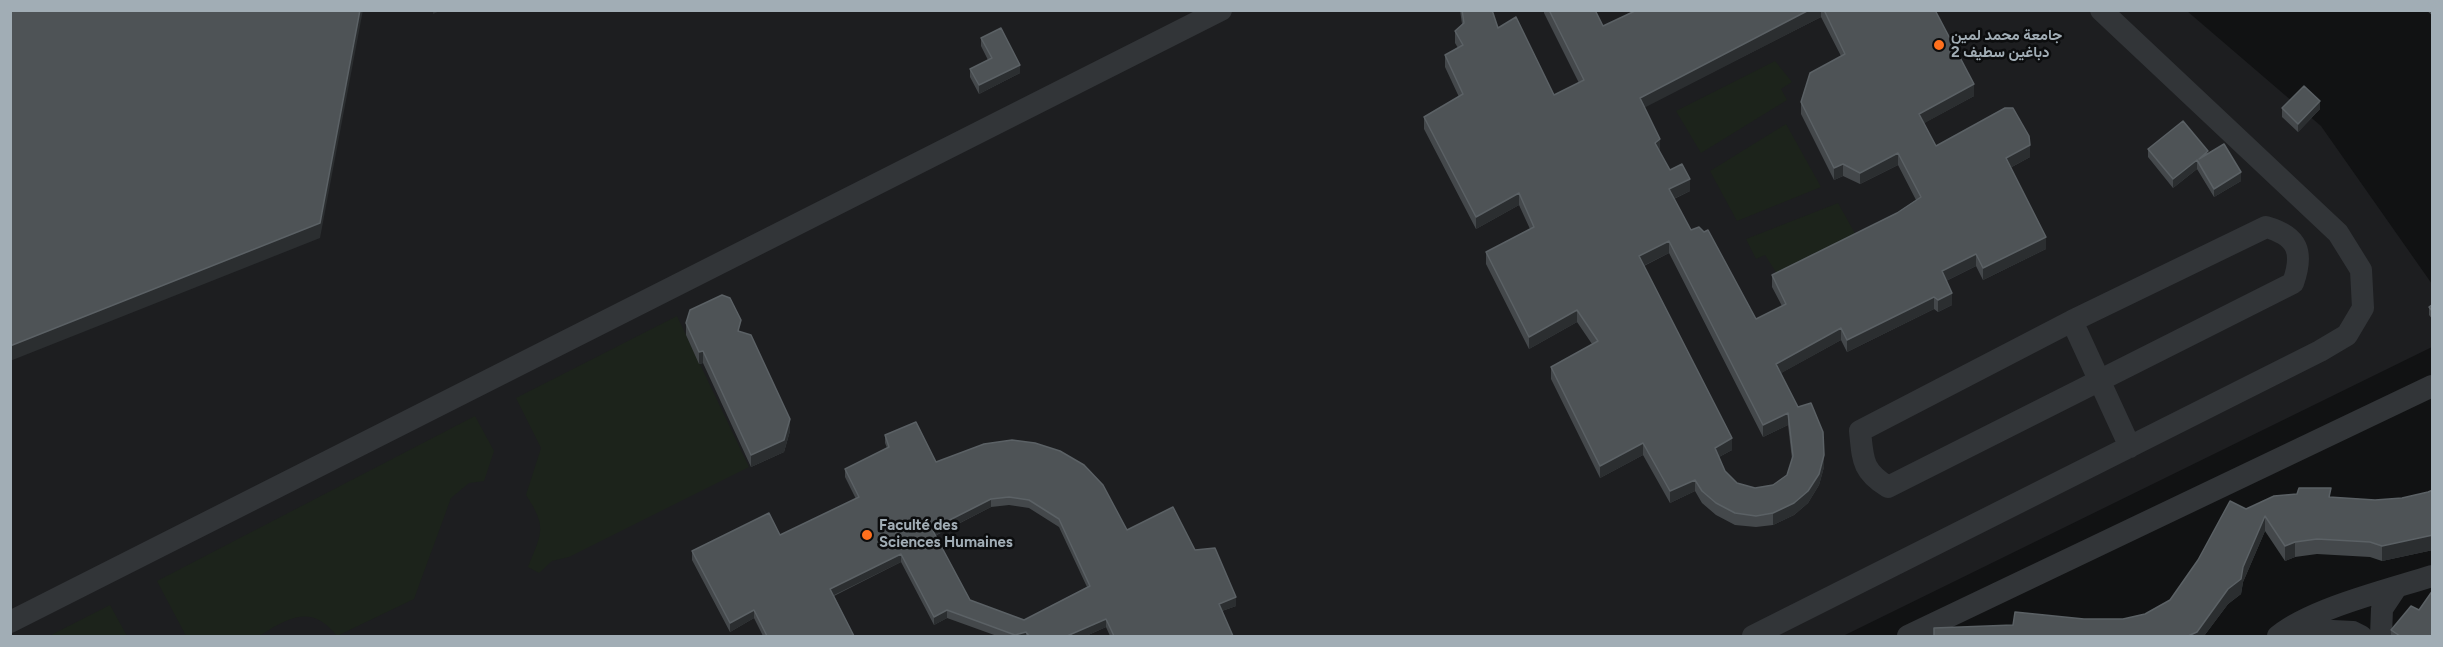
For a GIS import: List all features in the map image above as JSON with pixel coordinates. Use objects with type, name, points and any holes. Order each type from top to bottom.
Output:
[{"type":"lane","points":[[10,622],[1221,10]]},
{"type":"lane","points":[[1753,636],[2320,351],[2347,335],[2363,308],[2361,270],[2338,233],[2101,10]]},
{"type":"lane","points":[[2266,227],[2284,232],[2298,251],[2298,268],[2293,283],[1888,487],[1872,477],[1863,458],[1860,431],[2072,321],[2266,227]]},
{"type":"lane","points":[[2072,321],[2130,447]]},
{"type":"lane","points":[[1908,636],[2433,386]]},
{"type":"lane","points":[[2283,633],[2336,607],[2433,576]]},
{"type":"lane","points":[[2381,636],[2382,609],[2396,588]]},
{"type":"lane","points":[[2283,633],[2353,632],[2361,636]]},
{"type":"shaded area","points":[[10,11],[2187,11],[2321,126],[2432,284],[2432,347],[1843,636],[11,636]]},
{"type":"shaded area","points":[[1775,61],[1792,82],[1781,89],[1787,100],[1701,153],[1676,111]]},
{"type":"shaded area","points":[[1786,124],[1821,187],[1737,221],[1710,171]]},
{"type":"shaded area","points":[[1838,203],[1857,237],[1779,277],[1765,255],[1756,259],[1746,239]]},
{"type":"shaded area","points":[[677,316],[749,467],[569,557],[552,561],[539,573],[528,567],[539,538],[540,524],[526,495],[541,448],[516,398]]},
{"type":"shaded area","points":[[475,416],[494,451],[484,481],[469,483],[451,498],[414,599],[337,636],[314,618],[299,617],[258,636],[230,638],[186,636],[157,581]]},
{"type":"shaded area","points":[[110,605],[127,636],[49,636]]},
{"type":"building","points":[[10,10],[360,10],[320,223],[10,346]]},
{"type":"building","points":[[1462,10],[1492,10],[1498,28],[1516,17],[1554,95],[1584,80],[1549,10],[1595,10],[1603,26],[1637,10],[1809,10],[1640,98],[1660,139],[1655,143],[1670,170],[1682,164],[1690,179],[1669,189],[1691,230],[1699,227],[1704,232],[1708,230],[1756,319],[1786,304],[1772,275],[1897,213],[1921,197],[1898,153],[1860,173],[1843,164],[1834,168],[1801,102],[1810,73],[1845,54],[1824,10],[1935,10],[1974,84],[1919,114],[1936,146],[2005,108],[2013,108],[2029,136],[2030,145],[2006,158],[2046,237],[1983,268],[1976,254],[1942,271],[1952,293],[1938,300],[1934,297],[1847,340],[1841,328],[1776,364],[1798,407],[1811,403],[1823,432],[1824,455],[1819,474],[1808,491],[1794,503],[1773,513],[1756,516],[1735,513],[1716,503],[1702,491],[1695,480],[1670,491],[1643,443],[1600,466],[1551,367],[1598,341],[1577,310],[1529,337],[1486,252],[1534,227],[1519,193],[1476,217],[1424,117],[1463,94],[1445,55],[1463,45],[1455,31],[1464,23]],"holes":[[[1669,241],[1763,425],[1788,413],[1793,456],[1787,475],[1773,485],[1755,488],[1737,483],[1725,471],[1715,448],[1732,438],[1639,256]]]},
{"type":"building","points":[[1001,28],[1020,65],[979,85],[970,69],[992,58],[981,38]]},
{"type":"building","points":[[2304,86],[2320,101],[2298,124],[2282,108]]},
{"type":"building","points":[[2183,121],[2208,151],[2199,159],[2224,144],[2241,172],[2214,189],[2197,160],[2173,179],[2148,149]]},
{"type":"building","points":[[722,295],[730,298],[741,320],[738,331],[751,335],[790,419],[784,440],[751,455],[703,351],[699,352],[686,323],[690,310]]},
{"type":"building","name":"Faculté des Sciences Humaines","points":[[916,422],[936,462],[984,444],[1012,440],[1035,443],[1060,451],[1084,465],[1103,485],[1127,530],[1173,507],[1195,550],[1215,548],[1236,597],[1219,604],[1233,636],[1114,636],[1106,619],[1067,636],[1029,636],[1026,632],[1015,635],[947,610],[934,617],[901,554],[830,589],[854,636],[767,636],[754,610],[730,623],[692,551],[769,513],[780,535],[859,497],[845,469],[889,447],[885,435]],"holes":[[[1009,497],[1029,500],[1059,519],[1090,586],[1024,620],[970,600],[932,529],[991,499]]]},
{"type":"building","points":[[2299,488],[2331,488],[2329,497],[2375,500],[2402,498],[2433,490],[2433,535],[2382,546],[2370,542],[2317,539],[2285,546],[2265,516],[2243,567],[2241,579],[2228,589],[2197,632],[2188,636],[1934,636],[1934,628],[2013,625],[2015,612],[2084,619],[2123,619],[2145,614],[2170,600],[2198,560],[2230,501],[2246,509],[2274,496],[2297,494]]},
{"type":"building","points":[[2433,590],[2433,636],[2400,636],[2391,630],[2411,606],[2419,610]]},
{"type":"place","name":"جامعة محمد لمين دباغين سطيف 2","points":[[1939,45]]},
{"type":"place","name":"Faculté des Sciences Humaines","points":[[867,535]]}]
